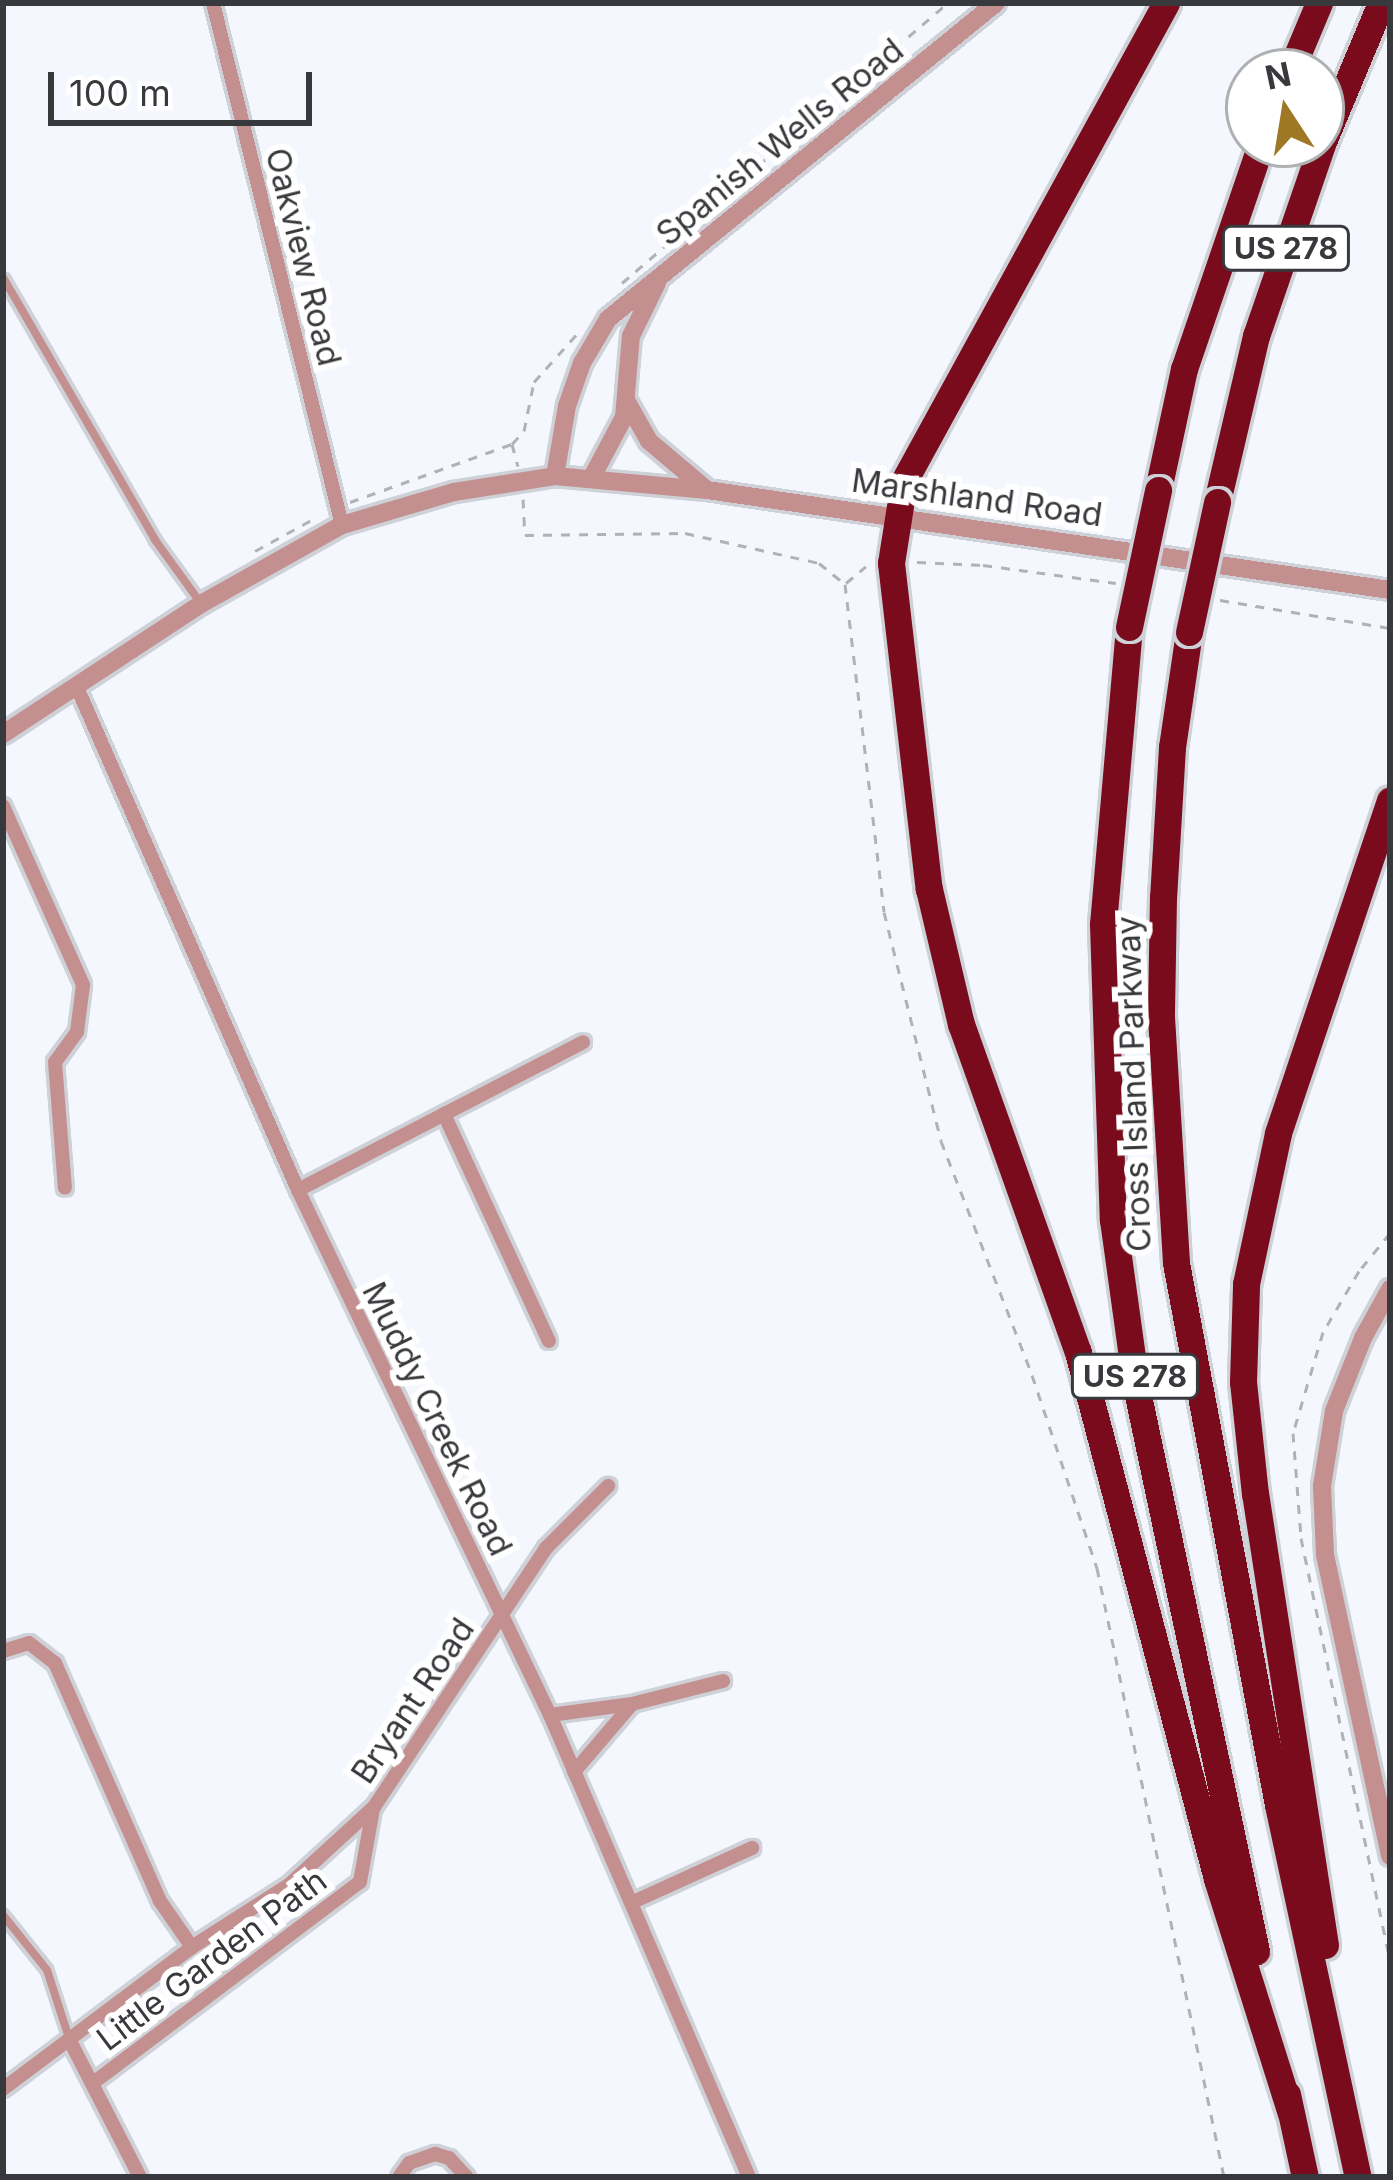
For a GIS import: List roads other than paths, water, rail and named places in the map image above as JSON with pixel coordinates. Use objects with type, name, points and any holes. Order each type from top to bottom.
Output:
[{"type":"highway","points":[[1166,3],[904,481],[891,562],[929,889],[961,1024],[1078,1352],[1217,1879],[1290,2111]]},
{"type":"highway","points":[[1299,48],[1319,3]]},
{"type":"highway","name":"Cross Island Parkway","points":[[1358,2177],[1278,1805],[1176,1263],[1161,1017],[1172,747],[1189,632],[1217,502],[1256,336],[1322,144],[1381,3]]},
{"type":"highway","name":"Cross Island Parkway","points":[[1254,168],[1184,370],[1129,627],[1103,924],[1103,1041],[1113,1220],[1136,1386],[1305,2177]]},
{"type":"highway","points":[[1342,2098],[1308,1821],[1255,1494],[1243,1382],[1246,1284],[1278,1132],[1390,800]]},
{"type":"street","name":"Oakview Road","points":[[213,3],[342,525]]},
{"type":"street","name":"Spanish Wells Road","points":[[555,476],[582,363],[608,319],[997,3]]},
{"type":"street","name":"Spanish Wells Road","points":[[591,479],[615,439],[626,400],[631,336],[657,282]]},
{"type":"street","points":[[626,400],[649,441],[707,490]]},
{"type":"street","points":[[3,734],[201,604],[342,525],[454,492],[555,476]]},
{"type":"street","name":"Marshland Road","points":[[555,476],[707,490],[1390,590]]},
{"type":"street","name":"Muddy Creek Road","points":[[76,686],[298,1190],[550,1714],[749,2177]]},
{"type":"street","points":[[3,806],[83,985],[76,1032],[56,1062],[65,1188]]},
{"type":"street","points":[[298,1190],[583,1042]]},
{"type":"street","points":[[444,1114],[549,1341]]},
{"type":"street","points":[[1390,1289],[1363,1338],[1334,1411],[1322,1486],[1325,1555],[1390,1856]]},
{"type":"street","name":"Bryant Road","points":[[3,2089],[192,1947],[290,1884],[374,1807],[546,1547],[608,1486]]},
{"type":"street","points":[[3,1651],[29,1643],[55,1663],[160,1901],[192,1947]]},
{"type":"street","points":[[550,1714],[632,1704],[723,1682]]},
{"type":"street","points":[[574,1772],[632,1704]]},
{"type":"street","name":"Little Garden Path","points":[[93,2084],[360,1882],[374,1807]]},
{"type":"street","points":[[633,1902],[752,1848]]},
{"type":"street","points":[[70,2042],[140,2177]]},
{"type":"street","points":[[399,2177],[409,2163],[435,2154],[449,2158],[466,2177]]},
{"type":"lane","points":[[4,279],[154,540],[201,604]]},
{"type":"lane","points":[[3,1915],[47,1970],[70,2042]]}]
